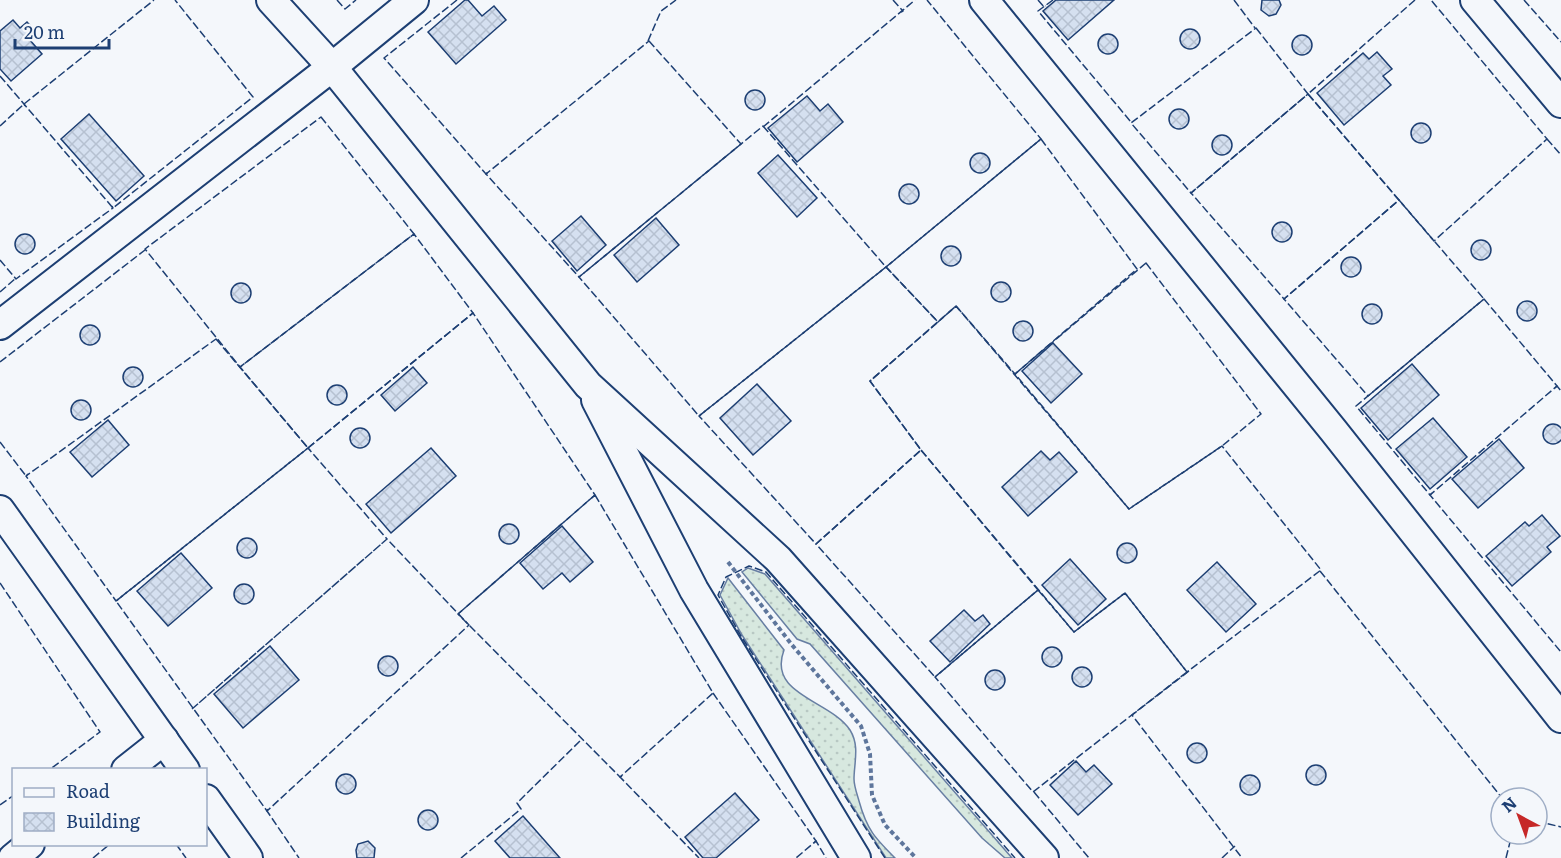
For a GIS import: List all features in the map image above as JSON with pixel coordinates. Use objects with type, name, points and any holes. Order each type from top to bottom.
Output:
[{"type":"street","points":[[271,0],[332,67],[588,385],[778,559],[1044,858]]},
{"type":"street","points":[[0,325],[332,67],[414,0]]},
{"type":"street","points":[[984,0],[1334,430],[1561,718]]},
{"type":"street","points":[[1475,0],[1561,103]]},
{"type":"street","points":[[588,385],[694,590],[856,858]]},
{"type":"street","points":[[0,510],[184,768]]},
{"type":"street","points":[[129,768],[164,740]]},
{"type":"street","points":[[207,800],[248,858]]},
{"type":"street","points":[[13,858],[28,846]]},
{"type":"path","points":[[694,590],[757,539]]},
{"type":"path","points":[[728,562],[792,645],[861,726],[870,754],[872,795],[885,825],[916,858]]},
{"type":"shaded area","points":[[748,568],[765,574],[1012,858],[1005,858],[982,838],[810,644],[797,639],[742,572]]},
{"type":"shaded area","points":[[728,578],[784,650],[781,665],[784,677],[792,687],[829,711],[850,730],[856,748],[854,784],[862,811],[872,833],[895,858],[886,858],[742,635],[720,595]]},
{"type":"building","points":[[465,0],[468,0],[482,16],[494,6],[506,20],[456,64],[428,32]]},
{"type":"building","points":[[1056,0],[1114,0],[1068,40],[1043,11]]},
{"type":"building","points":[[1262,0],[1279,0],[1281,5],[1276,14],[1269,16],[1261,10]]},
{"type":"building","points":[[13,20],[20,28],[27,22],[36,32],[29,39],[42,54],[11,81],[0,69],[0,31]]},
{"type":"building","points":[[1186,29],[1194,29],[1200,35],[1200,43],[1194,49],[1186,49],[1180,43],[1180,35]]},
{"type":"building","points":[[1104,34],[1112,34],[1118,40],[1118,48],[1112,54],[1104,54],[1098,48],[1098,40]]},
{"type":"building","points":[[1298,35],[1306,35],[1312,41],[1312,49],[1306,55],[1298,55],[1292,49],[1292,41]]},
{"type":"building","points":[[1377,52],[1392,69],[1383,76],[1391,85],[1344,125],[1317,93],[1363,53],[1369,59]]},
{"type":"building","points":[[751,90],[759,90],[765,96],[765,104],[759,110],[751,110],[745,104],[745,96]]},
{"type":"building","points":[[807,96],[820,111],[828,104],[843,122],[797,162],[768,128]]},
{"type":"building","points":[[1175,109],[1183,109],[1189,115],[1189,123],[1183,129],[1175,129],[1169,123],[1169,115]]},
{"type":"building","points":[[89,114],[144,176],[116,201],[61,139]]},
{"type":"building","points":[[1417,123],[1425,123],[1431,129],[1431,137],[1425,143],[1417,143],[1411,137],[1411,129]]},
{"type":"building","points":[[1218,135],[1226,135],[1232,141],[1232,149],[1226,155],[1218,155],[1212,149],[1212,141]]},
{"type":"building","points":[[976,153],[984,153],[990,159],[990,167],[984,173],[976,173],[970,167],[970,159]]},
{"type":"building","points":[[778,155],[817,198],[797,217],[758,173]]},
{"type":"building","points":[[905,184],[913,184],[919,190],[919,198],[913,204],[905,204],[899,198],[899,190]]},
{"type":"building","points":[[581,216],[606,245],[577,271],[552,241]]},
{"type":"building","points":[[656,218],[679,245],[637,282],[614,255]]},
{"type":"building","points":[[1278,222],[1286,222],[1292,228],[1292,236],[1286,242],[1278,242],[1272,236],[1272,228]]},
{"type":"building","points":[[21,234],[29,234],[35,240],[35,248],[29,254],[21,254],[15,248],[15,240]]},
{"type":"building","points":[[1477,240],[1485,240],[1491,246],[1491,254],[1485,260],[1477,260],[1471,254],[1471,246]]},
{"type":"building","points":[[947,246],[955,246],[961,252],[961,260],[955,266],[947,266],[941,260],[941,252]]},
{"type":"building","points":[[1347,257],[1355,257],[1361,263],[1361,271],[1355,277],[1347,277],[1341,271],[1341,263]]},
{"type":"building","points":[[997,282],[1005,282],[1011,288],[1011,296],[1005,302],[997,302],[991,296],[991,288]]},
{"type":"building","points":[[237,283],[245,283],[251,289],[251,297],[245,303],[237,303],[231,297],[231,289]]},
{"type":"building","points":[[1523,301],[1531,301],[1537,307],[1537,315],[1531,321],[1523,321],[1517,315],[1517,307]]},
{"type":"building","points":[[1368,304],[1376,304],[1382,310],[1382,318],[1376,324],[1368,324],[1362,318],[1362,310]]},
{"type":"building","points":[[1019,321],[1027,321],[1033,327],[1033,335],[1027,341],[1019,341],[1013,335],[1013,327]]},
{"type":"building","points":[[86,325],[94,325],[100,331],[100,339],[94,345],[86,345],[80,339],[80,331]]},
{"type":"building","points":[[1053,343],[1082,374],[1051,403],[1022,371]]},
{"type":"building","points":[[1412,364],[1439,395],[1388,440],[1361,408]]},
{"type":"building","points":[[129,367],[137,367],[143,373],[143,381],[137,387],[129,387],[123,381],[123,373]]},
{"type":"building","points":[[413,367],[427,383],[395,411],[381,395]]},
{"type":"building","points":[[757,384],[791,421],[753,455],[720,418]]},
{"type":"building","points":[[333,385],[341,385],[347,391],[347,399],[341,405],[333,405],[327,399],[327,391]]},
{"type":"building","points":[[77,400],[85,400],[91,406],[91,414],[85,420],[77,420],[71,414],[71,406]]},
{"type":"building","points":[[1433,418],[1467,457],[1430,489],[1396,449]]},
{"type":"building","points":[[108,420],[129,445],[92,477],[70,452]]},
{"type":"building","points":[[1553,424],[1560,427],[1562,438],[1560,441],[1553,444],[1546,441],[1543,434],[1546,427]]},
{"type":"building","points":[[356,428],[364,428],[370,434],[370,442],[364,448],[356,448],[350,442],[350,434]]},
{"type":"building","points":[[1499,439],[1524,468],[1478,508],[1452,479]]},
{"type":"building","points":[[431,448],[456,476],[391,533],[366,504]]},
{"type":"building","points":[[1041,451],[1050,460],[1059,452],[1077,472],[1028,516],[1002,487]]},
{"type":"building","points":[[1542,515],[1560,536],[1547,547],[1551,552],[1512,586],[1486,556],[1525,522],[1529,526]]},
{"type":"building","points":[[505,524],[513,524],[519,530],[519,538],[513,544],[505,544],[499,538],[499,530]]},
{"type":"building","points":[[562,526],[593,562],[570,582],[562,573],[543,589],[520,563]]},
{"type":"building","points":[[243,538],[251,538],[257,544],[257,552],[251,558],[243,558],[237,552],[237,544]]},
{"type":"building","points":[[1123,543],[1131,543],[1137,549],[1137,557],[1131,563],[1123,563],[1117,557],[1117,549]]},
{"type":"building","points":[[181,553],[212,588],[168,626],[137,591]]},
{"type":"building","points":[[1070,559],[1106,599],[1078,625],[1042,585]]},
{"type":"building","points":[[1217,562],[1256,604],[1226,632],[1187,590]]},
{"type":"building","points":[[240,584],[248,584],[254,590],[254,598],[248,604],[240,604],[234,598],[234,590]]},
{"type":"building","points":[[964,610],[975,621],[983,615],[990,624],[950,662],[930,641]]},
{"type":"building","points":[[270,646],[299,680],[243,728],[214,694]]},
{"type":"building","points":[[1048,647],[1056,647],[1062,653],[1062,661],[1056,667],[1048,667],[1042,661],[1042,653]]},
{"type":"building","points":[[384,656],[392,656],[398,662],[398,670],[392,676],[384,676],[378,670],[378,662]]},
{"type":"building","points":[[1078,667],[1086,667],[1092,673],[1092,681],[1086,687],[1078,687],[1072,681],[1072,673]]},
{"type":"building","points":[[991,670],[999,670],[1005,676],[1005,684],[999,690],[991,690],[985,684],[985,676]]},
{"type":"building","points":[[1193,743],[1201,743],[1207,749],[1207,757],[1201,763],[1193,763],[1187,757],[1187,749]]},
{"type":"building","points":[[1076,761],[1086,772],[1094,765],[1112,784],[1078,815],[1050,785]]},
{"type":"building","points":[[1312,765],[1320,765],[1326,771],[1326,779],[1320,785],[1312,785],[1306,779],[1306,771]]},
{"type":"building","points":[[342,774],[350,774],[356,780],[356,788],[350,794],[342,794],[336,788],[336,780]]},
{"type":"building","points":[[1246,775],[1254,775],[1260,781],[1260,789],[1254,795],[1246,795],[1240,789],[1240,781]]},
{"type":"building","points":[[735,793],[759,820],[716,858],[703,858],[685,837]]},
{"type":"building","points":[[424,810],[432,810],[438,816],[438,824],[432,830],[424,830],[418,824],[418,816]]},
{"type":"building","points":[[523,816],[560,858],[510,858],[495,841]]},
{"type":"building","points":[[368,841],[375,848],[374,858],[357,858],[358,844]]},
{"type":"fence","points":[[24,104],[154,0]]},
{"type":"fence","points":[[0,76],[113,208],[253,97],[175,0]]},
{"type":"fence","points":[[337,0],[345,9],[356,0]]},
{"type":"fence","points":[[457,0],[384,58],[486,174],[488,172]]},
{"type":"fence","points":[[648,41],[661,11],[676,0]]},
{"type":"fence","points":[[893,0],[903,11],[901,12]]},
{"type":"fence","points":[[763,127],[915,0]]},
{"type":"fence","points":[[886,267],[1041,139],[927,0]]},
{"type":"fence","points":[[1038,0],[1044,7],[1046,6]]},
{"type":"fence","points":[[1053,0],[1038,11],[1131,122]]},
{"type":"fence","points":[[1234,0],[1255,28]]},
{"type":"fence","points":[[1415,0],[1308,94],[1434,241],[1547,139],[1431,0]]},
{"type":"fence","points":[[1524,0],[1561,42]]},
{"type":"fence","points":[[1256,28],[1308,94],[1191,193],[1131,123],[1256,28]]},
{"type":"fence","points":[[649,41],[741,144],[579,277],[486,174],[649,41]]},
{"type":"fence","points":[[1308,94],[1399,200],[1284,299],[1191,193],[1308,94]]},
{"type":"fence","points":[[0,126],[24,104],[25,106]]},
{"type":"fence","points":[[321,117],[414,234],[240,367],[145,249],[321,117]]},
{"type":"fence","points":[[763,126],[886,267],[699,416],[579,277],[763,126]]},
{"type":"fence","points":[[1041,139],[1137,269],[1015,374],[956,306],[938,322],[886,267],[1041,139]]},
{"type":"fence","points":[[1547,139],[1561,155]]},
{"type":"fence","points":[[1399,200],[1484,299],[1368,396],[1284,299],[1399,200]]},
{"type":"fence","points":[[0,260],[16,279],[113,208],[112,206]]},
{"type":"fence","points":[[308,448],[473,313],[414,234],[240,367],[308,448],[310,450]]},
{"type":"fence","points":[[0,362],[145,250]]},
{"type":"fence","points":[[1146,263],[1261,414],[1222,446],[1129,509],[1015,374],[1146,263]]},
{"type":"fence","points":[[886,267],[938,322],[870,381],[921,450],[816,544],[699,416],[886,267]]},
{"type":"fence","points":[[0,292],[16,278]]},
{"type":"fence","points":[[1484,299],[1557,386],[1430,495],[1356,406],[1484,299]]},
{"type":"fence","points":[[956,306],[1129,509],[1222,446],[1321,570],[1187,672],[1125,593],[1074,632],[921,450],[870,381],[956,306]]},
{"type":"fence","points":[[308,448],[473,313],[595,495],[457,613]]},
{"type":"fence","points":[[216,339],[308,448],[116,601],[26,476],[216,339]]},
{"type":"fence","points":[[1555,388],[1557,386],[1561,391]]},
{"type":"fence","points":[[0,442],[26,476],[28,474]]},
{"type":"fence","points":[[192,709],[387,539],[308,448],[116,601],[267,811],[469,625],[387,539],[192,709]]},
{"type":"fence","points":[[921,450],[1038,590],[935,677],[816,544],[921,450]]},
{"type":"fence","points":[[1432,493],[1430,495],[1561,652]]},
{"type":"fence","points":[[595,495],[713,693],[620,777],[458,614],[595,495]]},
{"type":"fence","points":[[885,858],[741,636],[718,595],[726,577],[749,566],[766,572],[1015,858]]},
{"type":"fence","points":[[1320,571],[1492,786]]},
{"type":"fence","points":[[0,583],[100,732],[52,768]]},
{"type":"fence","points":[[1038,590],[1074,632],[1125,593],[1187,672],[1033,792],[935,677],[1038,590]]},
{"type":"fence","points":[[1189,671],[1132,715],[1242,858]]},
{"type":"fence","points":[[713,693],[816,841],[796,858]]},
{"type":"fence","points":[[461,858],[521,809],[517,803],[582,739]]},
{"type":"fence","points":[[622,776],[620,777],[699,858]]},
{"type":"fence","points":[[1034,792],[1089,858]]},
{"type":"fence","points":[[0,805],[12,796]]},
{"type":"fence","points":[[268,809],[267,811],[299,858]]},
{"type":"fence","points":[[1549,824],[1561,827]]},
{"type":"fence","points":[[814,843],[816,841],[826,858]]},
{"type":"fence","points":[[93,858],[108,846]]},
{"type":"fence","points":[[177,846],[186,858]]},
{"type":"fence","points":[[1222,858],[1235,846]]},
{"type":"fence","points":[[1506,858],[1509,846]]}]
